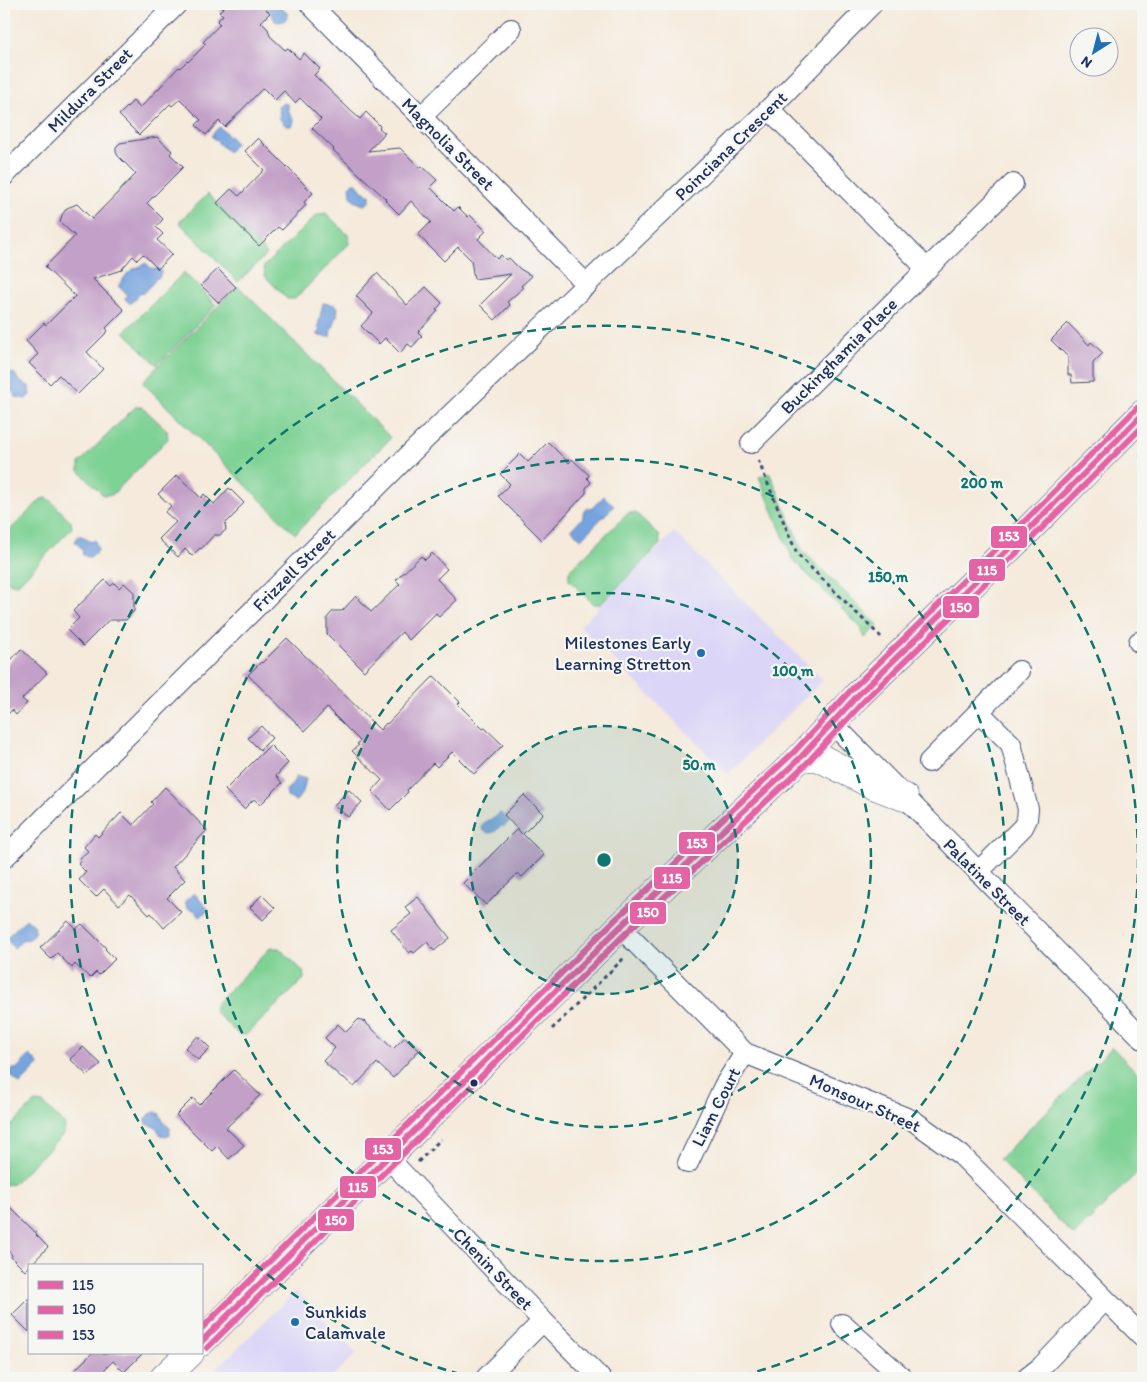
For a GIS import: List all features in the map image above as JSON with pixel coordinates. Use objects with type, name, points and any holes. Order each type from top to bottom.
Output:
[{"type":"main road","points":[[202,1341],[620,927],[800,758],[858,695],[1143,414]]},
{"type":"main road","points":[[800,758],[820,758],[873,785],[904,797]]},
{"type":"main road","points":[[164,1378],[189,1354]]},
{"type":"street","name":"Mildura Street","points":[[4,176],[177,4]]},
{"type":"street","name":"Magnolia Street","points":[[310,4],[587,285]]},
{"type":"street","name":"Poinciana Crescent","points":[[587,285],[769,109],[872,4]]},
{"type":"street","points":[[421,117],[511,29]]},
{"type":"street","points":[[769,109],[927,269]]},
{"type":"street","name":"Buckinghamia Place","points":[[751,443],[1013,184]]},
{"type":"street","name":"Frizzell Street","points":[[4,858],[417,447],[587,285]]},
{"type":"street","points":[[929,762],[1019,671]]},
{"type":"street","points":[[978,872],[1023,827],[1027,819],[1028,809],[1011,744],[979,712]]},
{"type":"street","name":"Palatine Street","points":[[832,723],[1143,1039]]},
{"type":"street","name":"Monsour Street","points":[[620,927],[745,1053],[914,1121],[961,1155],[1143,1337]]},
{"type":"street","name":"Liam Court","points":[[688,1163],[724,1086],[745,1053]]},
{"type":"street","name":"Chenin Street","points":[[388,1158],[542,1321],[600,1378]]},
{"type":"street","points":[[1027,1378],[1041,1367],[1105,1300]]},
{"type":"street","points":[[486,1378],[542,1321]]},
{"type":"street","points":[[842,1324],[903,1378]]},
{"type":"path","points":[[751,443],[797,554],[880,637]]},
{"type":"path","points":[[552,1029],[624,957]]},
{"type":"path","points":[[418,1162],[442,1137]]},
{"type":"shaded area","name":"Milestones Early Learning Stretton","points":[[674,532],[823,680],[728,774],[580,626]]},
{"type":"shaded area","name":"Sunkids Calamvale","points":[[296,1291],[357,1353],[331,1378],[207,1378]]},
{"type":"green space","points":[[208,194],[267,254],[238,282],[179,222]]},
{"type":"green space","points":[[326,213],[349,236],[349,244],[295,299],[287,299],[265,276],[264,266],[318,214]]},
{"type":"green space","points":[[184,272],[216,305],[157,365],[124,332]]},
{"type":"green space","points":[[238,286],[391,438],[295,534],[142,382]]},
{"type":"green space","points":[[135,407],[142,407],[167,430],[168,439],[112,495],[103,495],[79,471],[79,463]]},
{"type":"green space","points":[[770,473],[802,550],[878,625],[865,638],[861,628],[793,560],[759,477]]},
{"type":"green space","points":[[48,498],[71,521],[72,528],[18,584],[11,584],[4,578],[4,536],[41,499]]},
{"type":"green space","points":[[628,513],[636,513],[659,535],[660,544],[601,604],[593,604],[569,580],[569,571]]},
{"type":"green space","points":[[270,948],[279,948],[303,971],[304,979],[246,1035],[238,1034],[215,1012],[215,1005]]},
{"type":"green space","points":[[1112,1047],[1143,1079],[1143,1167],[1074,1236],[999,1159]]},
{"type":"green space","points":[[35,1102],[43,1103],[65,1125],[64,1134],[13,1184],[4,1185],[4,1133]]},
{"type":"water","points":[[269,4],[277,4],[287,13],[288,16],[284,21],[275,21],[268,7]]},
{"type":"water","points":[[285,103],[288,105],[288,110],[294,121],[291,126],[286,126],[278,117],[280,116],[278,106]]},
{"type":"water","points":[[219,127],[236,143],[228,152],[211,136]]},
{"type":"water","points":[[357,183],[362,191],[370,195],[370,201],[367,204],[363,205],[355,201],[350,195],[350,186]]},
{"type":"water","points":[[146,263],[152,269],[159,269],[162,272],[161,275],[154,279],[155,281],[142,294],[129,303],[125,299],[127,295],[118,286],[130,271]]},
{"type":"water","points":[[323,303],[336,305],[338,308],[330,337],[319,336],[317,333],[320,330],[318,327]]},
{"type":"water","points":[[11,373],[15,374],[19,381],[29,386],[30,395],[26,399],[16,397],[11,389],[4,384],[4,376]]},
{"type":"water","points":[[604,496],[614,506],[581,539],[571,529],[583,517],[586,508],[592,508]]},
{"type":"water","points":[[78,536],[82,536],[91,542],[95,540],[98,551],[92,557],[83,555],[82,549],[75,542]]},
{"type":"water","points":[[296,776],[306,779],[303,792],[296,801],[287,797],[286,790],[292,785]]},
{"type":"water","points":[[499,813],[509,822],[503,827],[501,825],[492,833],[482,829],[484,823],[495,818]]},
{"type":"water","points":[[194,893],[209,910],[200,917],[194,910],[187,908],[185,901]]},
{"type":"water","points":[[26,919],[35,926],[34,930],[36,931],[28,940],[24,939],[14,948],[6,938]]},
{"type":"water","points":[[30,1055],[39,1065],[20,1084],[8,1073],[12,1069],[16,1069]]},
{"type":"water","points":[[155,1112],[159,1113],[164,1123],[170,1128],[170,1135],[166,1137],[161,1135],[155,1127],[147,1124],[146,1119]]},
{"type":"building","points":[[227,4],[260,4],[270,13],[261,22],[268,29],[270,36],[285,50],[288,48],[299,59],[304,53],[320,69],[314,75],[351,111],[360,119],[366,112],[380,126],[379,128],[385,133],[368,151],[400,148],[420,168],[422,166],[437,180],[430,187],[454,211],[458,207],[468,217],[470,215],[486,231],[478,239],[497,259],[501,255],[506,260],[509,258],[520,269],[532,276],[521,286],[523,288],[507,302],[510,305],[495,320],[480,305],[511,274],[474,279],[471,260],[458,247],[444,261],[418,235],[431,222],[411,201],[399,214],[386,199],[312,128],[321,119],[300,98],[295,103],[284,91],[275,100],[263,88],[225,127],[219,121],[206,135],[196,125],[201,120],[180,99],[172,106],[170,104],[139,135],[119,115],[133,101],[140,108],[179,67],[188,62],[206,44],[203,42],[220,24],[217,21],[223,15],[219,12]]},
{"type":"building","points":[[157,137],[172,151],[170,154],[183,167],[147,203],[163,219],[156,227],[163,234],[157,240],[172,254],[158,269],[143,254],[137,260],[133,256],[121,270],[93,279],[124,310],[106,328],[108,331],[87,352],[103,369],[78,394],[59,375],[50,384],[29,363],[38,354],[26,341],[44,323],[46,325],[75,296],[45,267],[75,236],[60,222],[62,215],[67,208],[77,204],[92,219],[136,174],[118,156],[116,147],[120,143]]},
{"type":"building","points":[[258,138],[313,193],[304,202],[306,205],[282,230],[278,227],[259,246],[217,203],[231,189],[239,196],[264,170],[245,151]]},
{"type":"building","points":[[218,269],[236,287],[219,303],[201,285]]},
{"type":"building","points":[[377,273],[407,305],[426,287],[442,303],[436,310],[438,311],[418,332],[422,336],[412,347],[408,344],[400,353],[385,338],[379,344],[361,326],[373,313],[356,296]]},
{"type":"building","points":[[1068,323],[1089,345],[1091,342],[1103,353],[1093,363],[1093,382],[1072,383],[1071,375],[1068,375],[1068,357],[1051,340]]},
{"type":"building","points":[[548,442],[569,463],[572,459],[589,475],[587,478],[591,482],[586,488],[586,493],[542,540],[498,496],[510,484],[500,474],[520,454],[528,462]]},
{"type":"building","points":[[177,475],[201,498],[204,494],[214,504],[229,488],[244,503],[225,524],[226,530],[220,535],[214,535],[192,556],[185,549],[178,557],[159,539],[176,522],[165,512],[171,506],[158,494]]},
{"type":"building","points":[[432,553],[447,569],[437,579],[457,600],[439,617],[436,613],[409,640],[402,632],[364,671],[327,634],[327,618],[333,611],[342,611],[356,596],[371,612],[400,584],[396,580],[421,556],[425,560]]},
{"type":"building","points":[[105,580],[111,586],[114,583],[119,588],[124,583],[134,592],[134,611],[126,620],[109,620],[83,646],[67,630],[79,618],[73,611]]},
{"type":"building","points":[[287,638],[380,730],[434,676],[483,729],[485,728],[503,745],[474,774],[452,752],[437,767],[433,763],[390,810],[372,791],[382,780],[352,751],[359,745],[357,744],[360,741],[327,708],[305,731],[248,675]]},
{"type":"building","points":[[21,649],[47,673],[22,699],[27,703],[16,715],[12,710],[4,718],[4,668]]},
{"type":"building","points":[[261,726],[272,738],[260,750],[248,738]]},
{"type":"building","points":[[270,745],[288,763],[276,776],[282,783],[260,805],[254,799],[244,809],[225,790]]},
{"type":"building","points":[[165,787],[207,830],[173,867],[185,880],[167,898],[181,912],[164,928],[151,913],[149,915],[130,895],[119,905],[104,889],[96,897],[79,880],[86,872],[78,864],[81,860],[80,858],[88,851],[84,847],[95,834],[98,837],[121,813],[133,825],[153,804],[151,802]]},
{"type":"building","points":[[349,790],[362,802],[348,817],[334,805]]},
{"type":"building","points":[[524,795],[543,814],[523,834],[544,855],[522,877],[518,873],[486,905],[463,883],[517,829],[522,834],[504,815]]},
{"type":"building","points":[[262,895],[275,908],[263,920],[250,907]]},
{"type":"building","points":[[418,897],[450,938],[434,951],[427,942],[414,953],[412,951],[409,953],[391,930],[411,914],[405,907]]},
{"type":"building","points":[[68,921],[76,929],[82,924],[115,959],[99,975],[96,972],[90,978],[75,964],[72,968],[57,953],[51,959],[40,948]]},
{"type":"building","points":[[359,1019],[364,1021],[393,1049],[405,1037],[419,1050],[393,1078],[377,1063],[354,1087],[323,1061],[335,1048],[325,1038],[338,1024],[346,1032]]},
{"type":"building","points":[[198,1036],[210,1048],[198,1060],[185,1048]]},
{"type":"building","points":[[83,1047],[101,1064],[88,1076],[70,1059]]},
{"type":"building","points":[[234,1070],[260,1095],[226,1128],[244,1145],[229,1159],[217,1146],[212,1151],[176,1115],[193,1098],[199,1105]]},
{"type":"building","points":[[4,1201],[48,1247],[32,1264],[28,1264],[28,1268],[25,1271],[11,1257],[12,1255],[4,1246]]},
{"type":"building","points":[[28,1299],[28,1331],[12,1315]]},
{"type":"building","points":[[91,1354],[142,1354],[124,1372],[113,1361],[96,1378],[67,1378]]},
{"type":"transit line","name":"153","points":[[202,1328],[614,921],[794,752],[852,689],[1023,523],[1137,408]]},
{"type":"transit line","name":"115","points":[[202,1341],[620,927],[800,758],[858,695],[1029,529],[1143,414]]},
{"type":"transit line","name":"150","points":[[207,1348],[626,933],[806,764],[864,701],[1035,535],[1143,426]]},
{"type":"place","name":"Milestones Early Learning Stretton","points":[[701,653]]},
{"type":"place","name":"Sunkids Calamvale","points":[[295,1322]]}]
